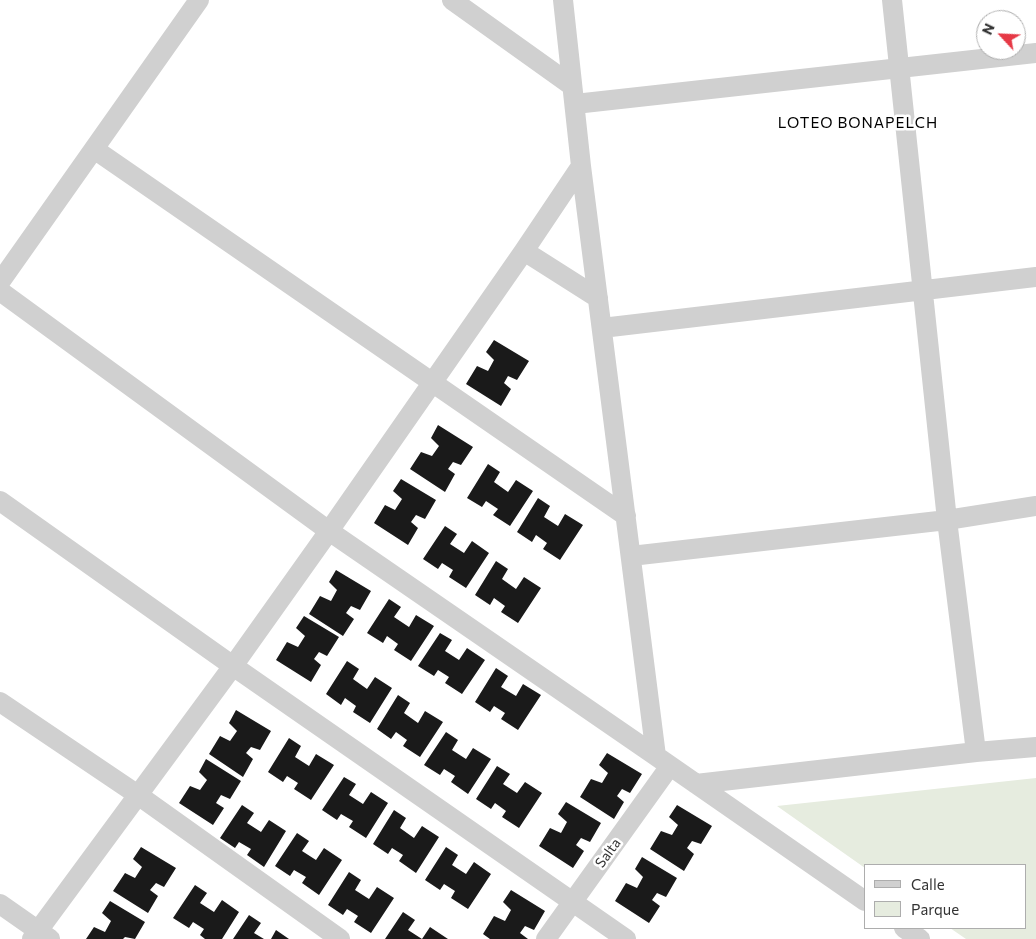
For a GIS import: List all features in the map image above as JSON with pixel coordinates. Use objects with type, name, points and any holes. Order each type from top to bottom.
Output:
[{"type":"street","points":[[0,282],[199,0]]},
{"type":"street","points":[[452,0],[571,85]]},
{"type":"street","points":[[563,0],[571,85],[575,104],[581,166],[631,556],[663,761]]},
{"type":"street","points":[[892,0],[948,520],[976,752]]},
{"type":"street","points":[[575,104],[1036,53]]},
{"type":"street","points":[[94,149],[626,516]]},
{"type":"street","points":[[0,904],[40,936],[138,795],[329,531],[524,252],[581,166]]},
{"type":"street","points":[[524,252],[598,298]]},
{"type":"street","points":[[602,328],[1036,277]]},
{"type":"street","points":[[0,291],[329,531],[864,900]]},
{"type":"street","points":[[0,501],[233,666],[626,939]]},
{"type":"street","points":[[631,556],[948,520],[1036,506]]},
{"type":"street","points":[[0,702],[138,795],[340,939]]},
{"type":"street","points":[[696,784],[976,752],[1036,747]]},
{"type":"street","name":"Salta","points":[[546,939],[573,902],[663,761]]},
{"type":"street","points":[[905,929],[920,939]]},
{"type":"green space","points":[[1036,778],[1036,939],[966,939],[951,929],[1026,929],[1026,864],[864,864],[864,867],[777,806]]},
{"type":"building","points":[[494,340],[529,361],[517,380],[508,376],[504,383],[511,389],[501,406],[466,384],[477,366],[488,371],[494,360],[486,352]]},
{"type":"building","points":[[438,425],[473,447],[461,465],[453,462],[448,469],[455,474],[445,492],[410,469],[421,452],[432,456],[439,446],[431,438]]},
{"type":"building","points":[[488,464],[500,472],[494,482],[508,492],[516,480],[533,491],[510,526],[493,515],[498,509],[486,501],[482,507],[467,498]]},
{"type":"building","points":[[401,479],[436,500],[425,519],[416,515],[411,522],[418,528],[408,545],[374,523],[385,505],[395,510],[402,499],[393,491]]},
{"type":"building","points":[[538,498],[550,506],[544,517],[558,526],[565,514],[583,525],[560,560],[543,549],[547,543],[536,535],[532,542],[517,532]]},
{"type":"building","points":[[445,526],[457,534],[450,544],[464,553],[472,541],[489,553],[466,588],[449,577],[453,570],[442,563],[438,569],[423,559]]},
{"type":"building","points":[[496,561],[508,569],[502,579],[516,589],[524,577],[541,588],[518,623],[501,612],[505,606],[494,598],[490,605],[475,595]]},
{"type":"building","points":[[336,570],[371,591],[360,610],[351,606],[346,613],[354,619],[343,636],[309,614],[320,596],[331,601],[337,590],[329,582]]},
{"type":"building","points":[[389,599],[401,607],[394,617],[409,627],[416,615],[434,626],[411,661],[394,650],[398,644],[387,636],[383,643],[367,633]]},
{"type":"building","points":[[304,616],[339,637],[327,656],[319,652],[314,659],[321,665],[311,682],[276,660],[287,642],[298,647],[305,636],[296,628]]},
{"type":"building","points":[[440,633],[452,640],[445,651],[459,660],[467,648],[485,660],[462,694],[445,683],[449,677],[438,670],[434,676],[418,666]]},
{"type":"building","points":[[347,661],[359,669],[353,679],[367,689],[375,677],[392,688],[370,723],[353,712],[356,706],[345,698],[341,705],[326,694]]},
{"type":"building","points":[[496,668],[508,676],[501,687],[516,696],[523,684],[541,695],[518,730],[501,719],[505,713],[494,706],[490,712],[475,702]]},
{"type":"building","points":[[398,695],[410,703],[404,713],[418,723],[425,711],[443,722],[420,757],[403,746],[407,740],[396,732],[391,739],[377,729]]},
{"type":"building","points":[[236,710],[271,731],[260,750],[251,747],[246,753],[253,759],[243,777],[209,754],[220,736],[230,741],[237,731],[229,723]]},
{"type":"building","points":[[446,732],[458,740],[452,750],[466,759],[473,748],[491,759],[468,794],[451,782],[455,776],[444,769],[440,775],[424,765]]},
{"type":"building","points":[[289,738],[301,746],[295,757],[309,766],[316,754],[334,765],[311,800],[294,789],[298,783],[287,776],[283,782],[268,772]]},
{"type":"building","points":[[607,753],[642,774],[630,793],[622,789],[617,796],[624,802],[614,819],[580,797],[591,779],[602,783],[608,773],[599,765]]},
{"type":"building","points":[[206,759],[241,781],[230,799],[221,795],[216,803],[224,808],[213,825],[179,803],[190,786],[200,790],[207,780],[199,772]]},
{"type":"building","points":[[497,766],[510,774],[503,784],[517,793],[525,782],[542,793],[519,828],[502,817],[506,811],[495,803],[491,809],[476,799]]},
{"type":"building","points":[[344,777],[356,784],[349,795],[363,804],[371,792],[388,803],[366,838],[349,827],[353,821],[341,814],[337,820],[322,810]]},
{"type":"building","points":[[566,802],[601,823],[590,842],[581,838],[576,845],[584,851],[573,868],[539,846],[550,828],[561,833],[567,822],[558,814]]},
{"type":"building","points":[[242,805],[254,813],[247,823],[261,832],[269,820],[286,831],[264,867],[247,855],[251,849],[239,842],[235,848],[220,838]]},
{"type":"building","points":[[677,805],[712,826],[701,844],[692,841],[687,848],[694,854],[684,871],[650,849],[661,831],[672,835],[678,825],[669,817]]},
{"type":"building","points":[[394,810],[406,818],[400,828],[414,838],[422,826],[439,837],[416,873],[399,861],[403,855],[392,848],[388,854],[373,844]]},
{"type":"building","points":[[297,833],[309,841],[302,851],[316,860],[324,848],[342,860],[319,895],[302,883],[306,877],[294,870],[290,876],[275,866]]},
{"type":"building","points":[[141,847],[176,868],[164,887],[156,883],[150,890],[158,896],[148,913],[113,891],[125,873],[135,878],[142,867],[133,859]]},
{"type":"building","points":[[446,847],[458,855],[452,865],[466,874],[474,862],[491,874],[468,909],[451,898],[455,891],[444,884],[440,890],[425,880]]},
{"type":"building","points":[[642,857],[677,878],[666,897],[657,893],[652,900],[660,906],[649,923],[615,901],[626,883],[637,888],[643,877],[635,869]]},
{"type":"building","points":[[349,872],[361,880],[355,890],[369,899],[377,887],[394,898],[371,933],[354,922],[358,916],[347,909],[343,915],[328,905]]},
{"type":"building","points":[[195,885],[207,893],[200,903],[214,912],[222,900],[239,912],[222,939],[205,939],[200,935],[204,929],[193,922],[189,928],[173,918]]},
{"type":"building","points":[[511,890],[545,911],[534,930],[525,926],[520,933],[528,939],[490,939],[483,934],[494,916],[505,921],[511,910],[503,902]]},
{"type":"building","points":[[110,901],[145,922],[135,939],[125,937],[123,939],[86,939],[94,927],[105,932],[111,921],[102,913]]},
{"type":"building","points":[[403,912],[415,920],[408,930],[422,939],[385,939]]},
{"type":"building","points":[[249,915],[261,923],[254,933],[264,939],[233,939]]},
{"type":"building","points":[[430,927],[448,939],[422,939]]},
{"type":"building","points":[[276,930],[289,939],[271,939]]},
{"type":"district","name":"LOTEO BONAPELCH","points":[[858,123]]}]
